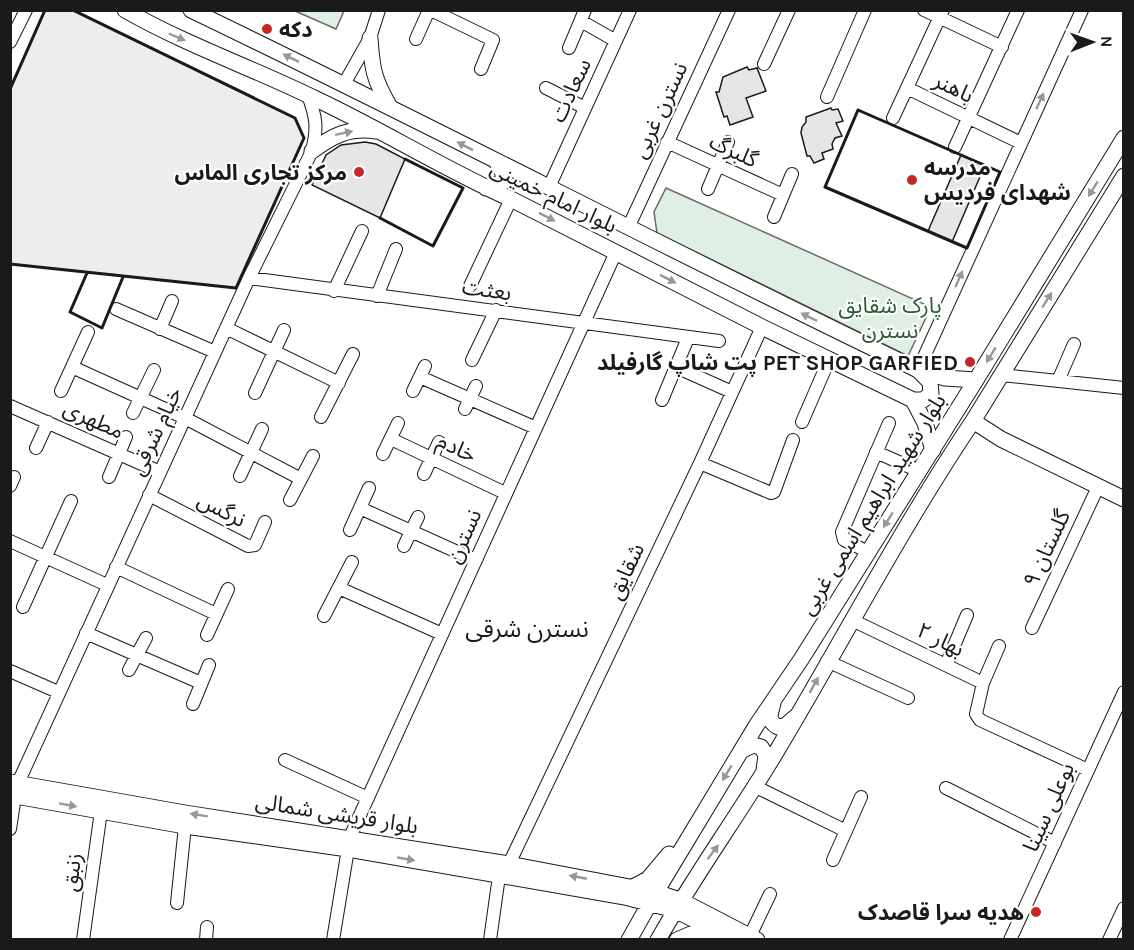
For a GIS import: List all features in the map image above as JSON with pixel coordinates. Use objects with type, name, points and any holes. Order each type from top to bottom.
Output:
[{"type":"main road","name":"بلوار امام خمینی","points":[[125,10],[156,28],[308,95],[486,188],[913,400]]},
{"type":"main road","points":[[155,10],[156,28]]},
{"type":"main road","name":"بلوار امام خمینی","points":[[191,10],[345,84],[628,228],[918,370],[945,378],[976,380]]},
{"type":"main road","points":[[370,38],[375,81],[390,107]]},
{"type":"main road","points":[[312,151],[336,135],[361,130],[381,132]]},
{"type":"main road","name":"بلوار شهید ابراهیم اسمی غربی","points":[[629,939],[741,751],[933,450],[1124,138]]},
{"type":"main road","points":[[486,188],[503,182],[503,173],[496,161]]},
{"type":"main road","name":"بلوار شهید ابراهیم اسمی غربی","points":[[658,939],[797,716],[827,661],[950,456],[1124,176]]},
{"type":"main road","points":[[918,370],[930,382],[931,394],[923,400],[913,400],[925,423],[933,450]]},
{"type":"main road","points":[[973,421],[1001,439],[1124,499]]},
{"type":"main road","points":[[950,456],[962,446],[982,436],[1001,439]]},
{"type":"main road","points":[[774,701],[770,717],[772,723],[778,728],[785,726],[797,716]]},
{"type":"main road","points":[[741,751],[753,746],[761,747],[766,755],[764,770]]},
{"type":"main road","name":"بلوار قریشی شمالی","points":[[14,789],[185,813],[284,833],[653,897]]},
{"type":"main road","name":"بلوار قریشی شمالی","points":[[14,789],[100,811],[185,825],[284,833]]},
{"type":"main road","points":[[633,887],[648,879],[682,835],[695,826]]},
{"type":"main road","name":"بلوار قریشی شمالی","points":[[504,870],[633,887],[653,897]]},
{"type":"main road","points":[[653,897],[678,905],[754,938]]},
{"type":"main road","points":[[678,905],[731,938]]},
{"type":"main road","points":[[677,939],[691,934],[711,933],[731,938]]},
{"type":"street","points":[[10,42],[26,10]]},
{"type":"street","points":[[345,84],[370,38],[379,10]]},
{"type":"street","points":[[416,39],[430,10],[493,40],[481,69]]},
{"type":"street","name":"سعادت","points":[[549,187],[630,10]]},
{"type":"street","name":"نسترن غربی","points":[[628,228],[729,10]]},
{"type":"street","points":[[764,64],[789,10]]},
{"type":"street","points":[[827,97],[865,10]]},
{"type":"street","points":[[924,10],[941,14],[1002,47]]},
{"type":"street","points":[[955,147],[1018,10]]},
{"type":"street","points":[[918,370],[1082,10]]},
{"type":"street","name":"باهنر","points":[[941,14],[907,88],[1021,143]]},
{"type":"street","points":[[569,48],[583,16],[616,41]]},
{"type":"street","points":[[546,88],[585,108]]},
{"type":"street","points":[[893,118],[907,88]]},
{"type":"street","name":"خیام شرقی","points":[[10,829],[14,789],[249,278],[312,151],[317,132],[316,116],[308,95]]},
{"type":"street","name":"گلبرگ","points":[[667,142],[783,195]]},
{"type":"street","points":[[708,189],[728,142]]},
{"type":"street","points":[[774,217],[792,174]]},
{"type":"street","points":[[470,286],[511,199]]},
{"type":"street","points":[[334,291],[362,231]]},
{"type":"street","points":[[377,296],[396,249]]},
{"type":"street","name":"نسترن","points":[[349,843],[505,493],[616,252]]},
{"type":"street","name":"بعثت","points":[[249,278],[688,338],[719,340]]},
{"type":"street","points":[[160,329],[172,301]]},
{"type":"street","points":[[116,309],[215,352]]},
{"type":"street","points":[[472,360],[496,310]]},
{"type":"street","name":"شقایق","points":[[490,939],[504,870],[700,463],[762,327]]},
{"type":"street","points":[[226,328],[339,383]]},
{"type":"street","points":[[255,393],[284,330]]},
{"type":"street","points":[[61,390],[88,332]]},
{"type":"street","points":[[662,400],[688,338]]},
{"type":"street","points":[[1058,381],[1074,344]]},
{"type":"street","points":[[321,417],[353,354]]},
{"type":"street","points":[[802,422],[829,360]]},
{"type":"street","points":[[676,367],[732,392]]},
{"type":"street","points":[[72,368],[184,418],[301,479]]},
{"type":"street","points":[[133,413],[154,370]]},
{"type":"street","points":[[413,391],[422,371],[467,404],[536,428]]},
{"type":"street","points":[[1001,375],[1124,388]]},
{"type":"street","points":[[467,404],[476,386]]},
{"type":"street","name":"مطهری","points":[[10,406],[160,472]]},
{"type":"street","points":[[36,448],[48,422]]},
{"type":"street","points":[[383,454],[398,423]]},
{"type":"street","points":[[868,552],[844,540],[842,532],[889,423]]},
{"type":"street","points":[[240,476],[262,429]]},
{"type":"street","points":[[109,477],[126,436]]},
{"type":"street","name":"خادم","points":[[391,439],[505,493]]},
{"type":"street","points":[[700,463],[771,494],[774,492],[793,440]]},
{"type":"street","points":[[424,474],[439,442]]},
{"type":"street","points":[[876,452],[919,471]]},
{"type":"street","points":[[290,500],[313,456]]},
{"type":"street","name":"گلستان ۹","points":[[1032,628],[1098,486]]},
{"type":"street","points":[[350,530],[369,488]]},
{"type":"street","name":"نرگس","points":[[149,495],[248,546],[255,545],[265,522]]},
{"type":"street","points":[[23,607],[71,501]]},
{"type":"street","points":[[360,508],[475,560]]},
{"type":"street","points":[[405,546],[418,517]]},
{"type":"street","points":[[10,541],[107,585]]},
{"type":"street","points":[[324,616],[352,562]]},
{"type":"street","points":[[116,567],[216,614]]},
{"type":"street","points":[[339,588],[442,634]]},
{"type":"street","points":[[207,635],[228,589]]},
{"type":"street","points":[[946,665],[967,615]]},
{"type":"street","name":"بهار ۲","points":[[852,620],[983,683],[976,714],[980,720],[1088,770]]},
{"type":"street","points":[[86,633],[201,684]]},
{"type":"street","points":[[129,670],[146,638]]},
{"type":"street","points":[[983,683],[999,646]]},
{"type":"street","points":[[827,661],[908,698]]},
{"type":"street","points":[[193,704],[209,666]]},
{"type":"street","points":[[10,671],[58,692]]},
{"type":"street","name":"بوعلی سینا","points":[[1011,939],[1124,692]]},
{"type":"street","points":[[285,760],[368,798]]},
{"type":"street","points":[[754,786],[846,831]]},
{"type":"street","points":[[945,788],[1055,843]]},
{"type":"street","points":[[833,860],[861,796]]},
{"type":"street","name":"زنبق","points":[[83,939],[100,811]]},
{"type":"street","points":[[177,903],[185,825]]},
{"type":"street","points":[[333,939],[349,843]]},
{"type":"street","points":[[754,938],[770,894]]},
{"type":"street","points":[[1109,939],[1124,908]]},
{"type":"green space","points":[[295,11],[344,11],[336,29]]},
{"type":"green space","name":"پارک شقایق نسترن","points":[[666,188],[931,307],[908,356],[657,233],[654,212]]},
{"type":"shaded area","points":[[45,11],[73,11],[295,118],[304,138],[236,288],[11,264],[11,89]]},
{"type":"building","points":[[747,67],[749,70],[757,68],[766,91],[746,98],[753,117],[730,125],[727,116],[724,117],[716,92],[719,92],[723,77]]},
{"type":"building","points":[[831,108],[832,110],[838,109],[843,121],[836,123],[842,136],[835,138],[832,144],[833,149],[822,153],[824,159],[814,163],[810,156],[807,156],[801,133],[802,127],[806,122],[806,117]]},
{"type":"building","name":"مرکز تجاری الماس","points":[[365,142],[376,144],[405,159],[380,218],[312,185],[326,155],[341,145]]},
{"type":"building","points":[[961,155],[985,165],[952,242],[928,231]]},
{"type":"wall","points":[[10,89],[45,10]]},
{"type":"wall","points":[[10,264],[236,288],[304,138],[295,118],[73,10]]},
{"type":"wall","points":[[858,110],[1000,172],[967,248],[825,187],[858,110]]},
{"type":"wall","points":[[380,218],[433,246],[463,188],[405,159]]},
{"type":"wall","points":[[87,273],[70,312],[102,328],[123,277]]},
{"type":"place","name":"دکه","points":[[267,29]]},
{"type":"place","name":"مرکز تجاری الماس","points":[[359,172]]},
{"type":"place","name":"مدرسه شهدای فردیس","points":[[912,180]]},
{"type":"place","name":"پت شاپ گارفیلد PET SHOP GARFIED","points":[[970,362]]},
{"type":"place","name":"هدیه سرا قاصدک","points":[[1036,912]]},
{"type":"district","name":"نسترن شرقی","points":[[527,629]]}]
